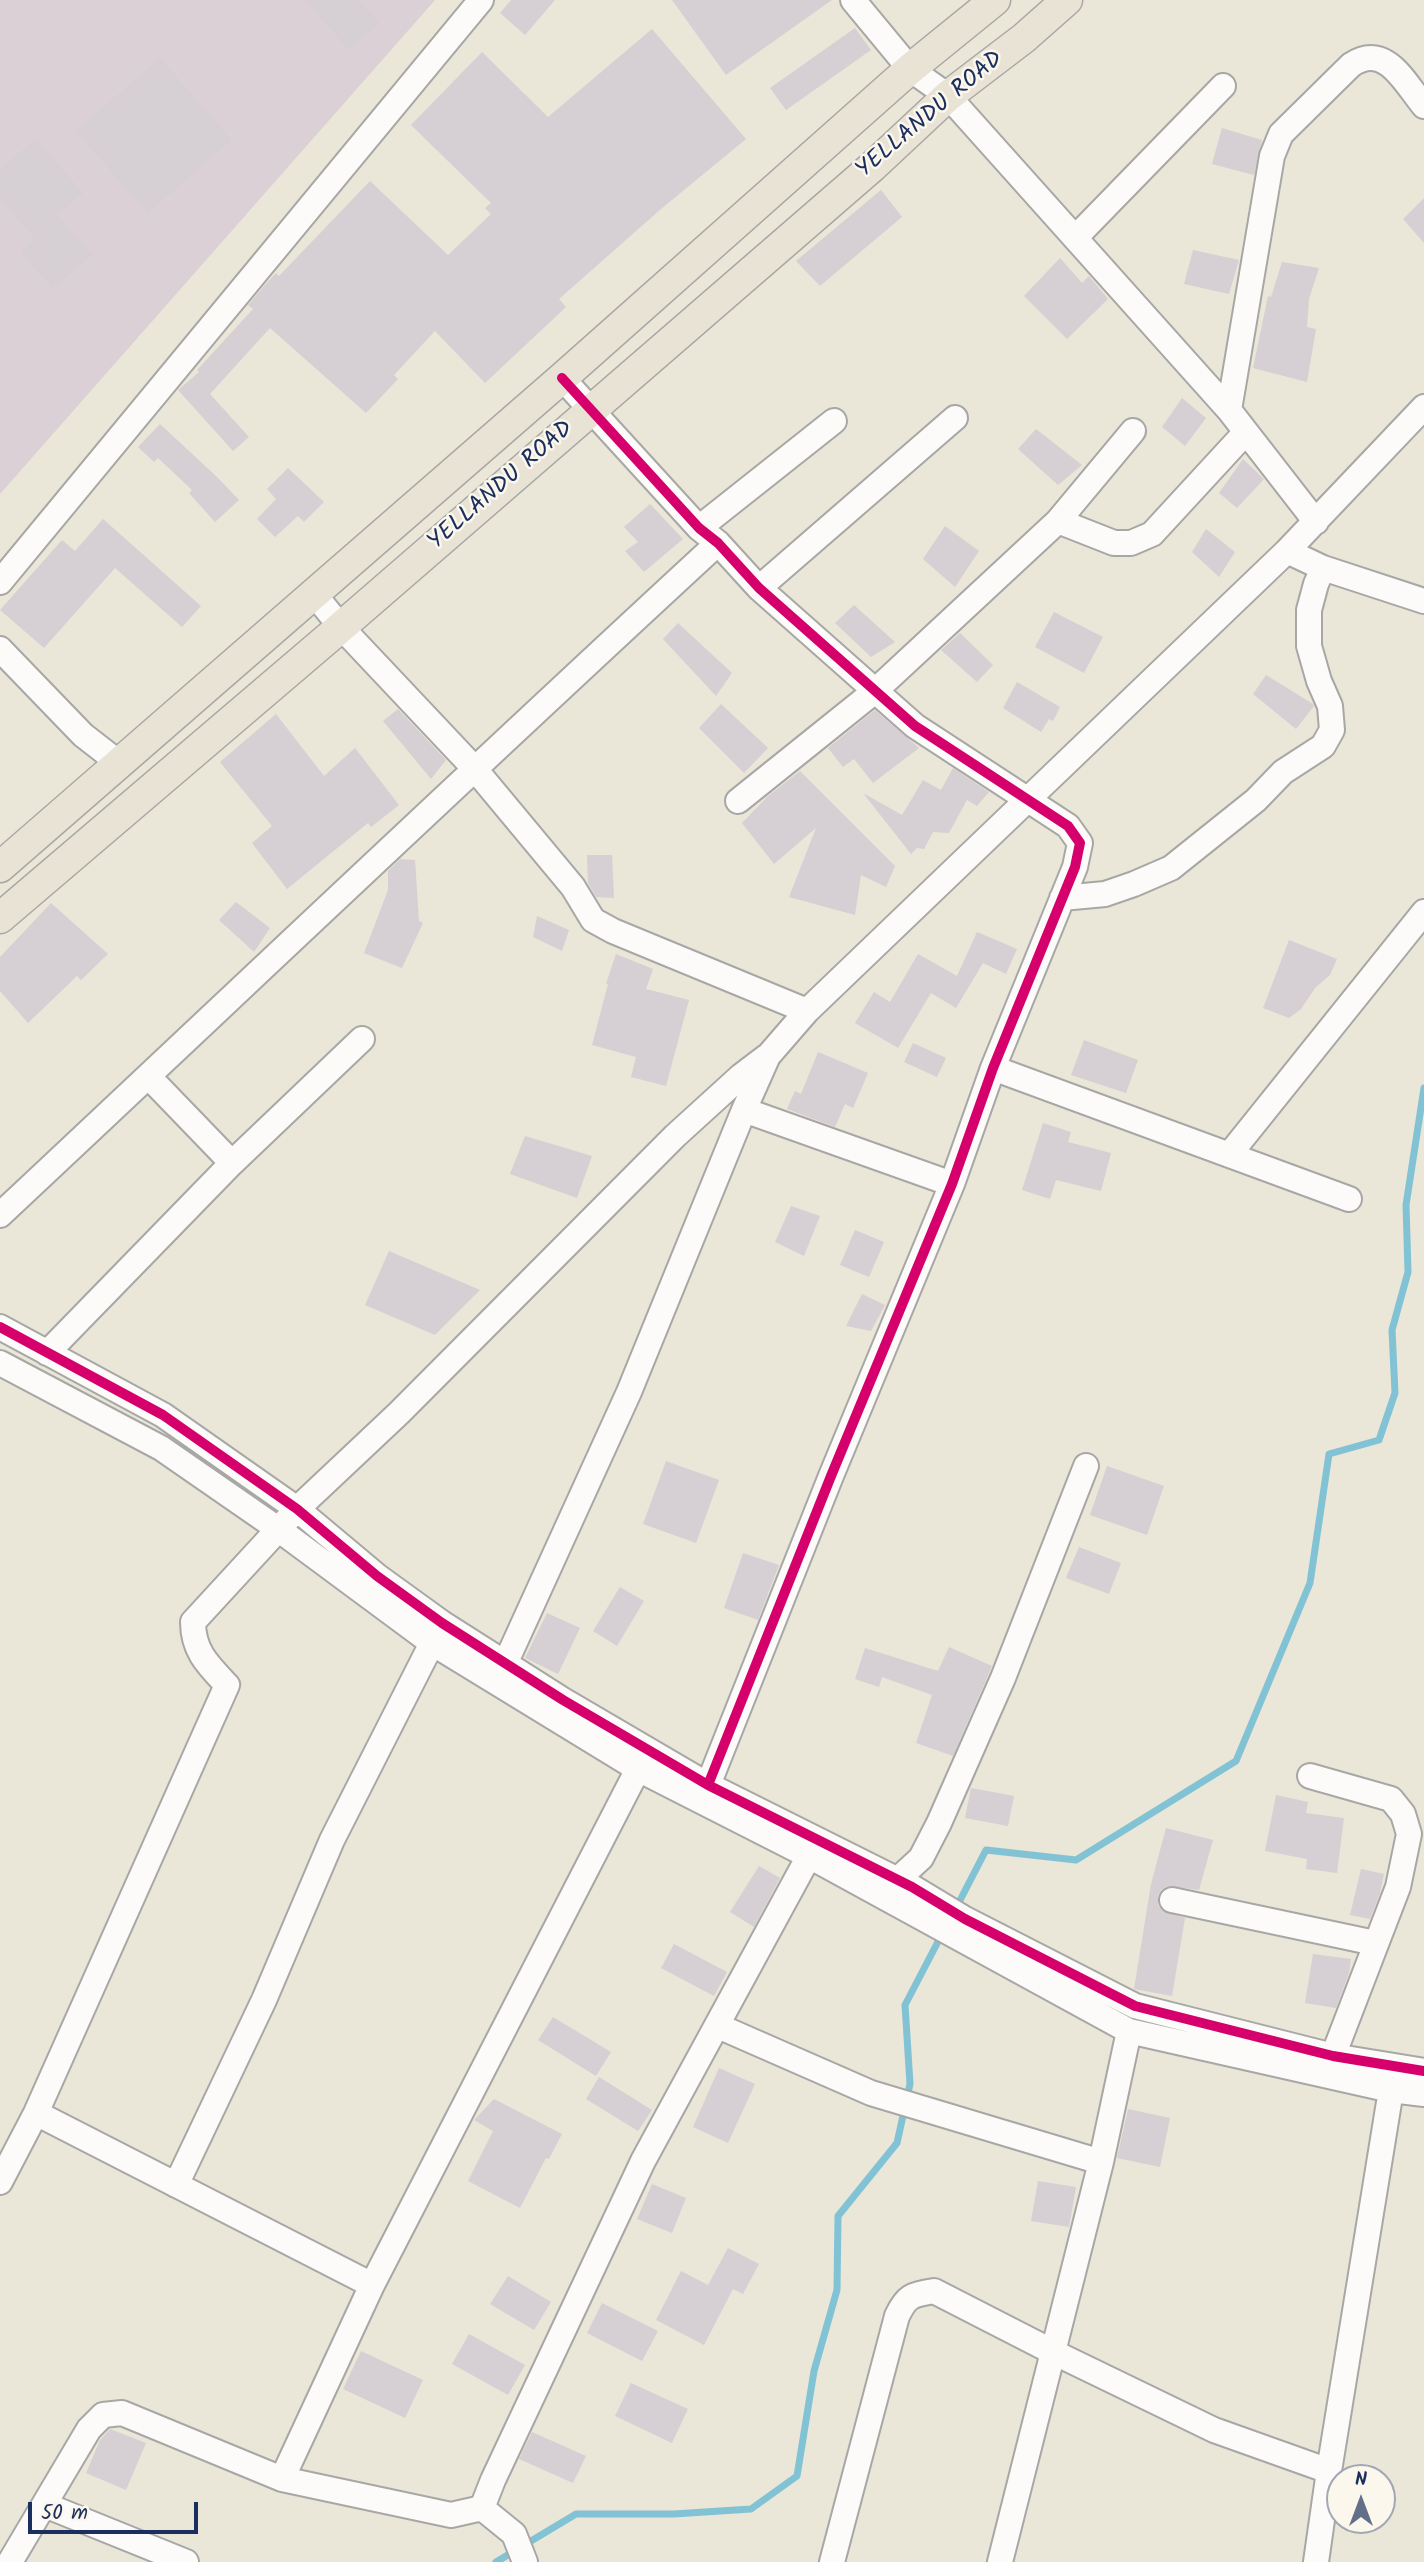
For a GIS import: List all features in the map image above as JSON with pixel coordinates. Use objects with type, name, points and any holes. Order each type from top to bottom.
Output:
[{"type":"main road","name":"YELLANDU ROAD","points":[[0,867],[562,378],[910,69],[995,0]]},
{"type":"main road","name":"YELLANDU ROAD","points":[[0,918],[341,627],[872,166],[948,96],[1024,38],[1067,0]]},
{"type":"street","points":[[0,582],[481,0]]},
{"type":"street","points":[[853,0],[910,69],[948,96],[1229,410],[1316,522]]},
{"type":"street","points":[[1229,410],[1272,156],[1281,134],[1361,58],[1372,57],[1387,61],[1424,106]]},
{"type":"street","points":[[1075,237],[1223,86]]},
{"type":"street","points":[[562,378],[590,411],[759,588],[915,726],[1069,825],[1080,843],[1075,867],[993,1068],[952,1184],[708,1785]]},
{"type":"street","points":[[0,2182],[36,2113],[227,1685],[205,1662],[193,1639],[192,1622],[297,1509],[399,1413],[676,1136],[741,1076],[768,1056],[807,1011],[1025,799],[1287,551],[1422,414]]},
{"type":"street","points":[[759,588],[955,418]]},
{"type":"street","points":[[4,1203],[149,1077],[474,768],[709,536],[834,421]]},
{"type":"street","points":[[738,801],[875,691],[1058,521],[1133,431]]},
{"type":"street","points":[[1058,521],[1114,543],[1131,543],[1152,534],[1246,432]]},
{"type":"street","points":[[1287,551],[1323,568],[1424,601]]},
{"type":"street","points":[[1062,898],[1105,894],[1171,868],[1256,800],[1283,772],[1323,746],[1332,730],[1331,706],[1318,681],[1309,646],[1309,610],[1323,568]]},
{"type":"street","points":[[314,594],[341,627],[474,768],[573,887],[593,920],[613,931],[807,1011]]},
{"type":"street","points":[[0,649],[83,734],[119,763]]},
{"type":"street","points":[[1229,1155],[1424,912]]},
{"type":"street","points":[[47,1353],[232,1163],[362,1039]]},
{"type":"street","points":[[505,1664],[629,1392],[768,1056]]},
{"type":"street","points":[[993,1068],[1349,1199]]},
{"type":"street","points":[[149,1077],[232,1163]]},
{"type":"street","points":[[744,1110],[952,1184]]},
{"type":"street","points":[[0,1327],[163,1415],[297,1509],[377,1576],[505,1664],[708,1785],[903,1891],[1129,2031],[1391,2090],[1424,2094]]},
{"type":"street","points":[[0,1363],[161,1448],[278,1529],[432,1643],[638,1769],[809,1856],[903,1891]]},
{"type":"street","points":[[903,1891],[939,1823],[1003,1678],[1086,1466]]},
{"type":"street","points":[[176,2185],[264,2000],[332,1840],[432,1643]]},
{"type":"street","points":[[282,2479],[372,2285],[638,1769]]},
{"type":"street","points":[[1310,1776],[1391,1799],[1404,1814],[1409,1833],[1398,1887],[1333,2056]]},
{"type":"street","points":[[482,2508],[643,2161],[809,1856]]},
{"type":"street","points":[[1172,1900],[1375,1943]]},
{"type":"street","points":[[962,1929],[1135,2006],[1333,2056],[1424,2071]]},
{"type":"street","points":[[718,2026],[871,2093],[1101,2162]]},
{"type":"street","points":[[1000,2562],[1101,2162],[1129,2031]]},
{"type":"street","points":[[1330,2464],[1391,2090]]},
{"type":"street","points":[[36,2113],[372,2285]]},
{"type":"street","points":[[832,2562],[897,2316],[904,2300],[934,2291],[1214,2430],[1326,2470]]},
{"type":"street","points":[[10,2562],[89,2430],[103,2416],[122,2413],[282,2479],[451,2515],[482,2508]]},
{"type":"street","points":[[1316,2562],[1326,2492]]},
{"type":"street","points":[[45,2505],[186,2562]]},
{"type":"street","points":[[482,2508],[514,2534],[525,2562]]},
{"type":"shaded area","points":[[0,0],[435,0],[0,494]]},
{"type":"building","points":[[305,0],[358,0],[379,23],[349,50]]},
{"type":"building","points":[[511,0],[555,0],[525,35],[500,13]]},
{"type":"building","points":[[672,0],[832,0],[726,75]]},
{"type":"building","points":[[855,28],[871,50],[786,110],[770,88]]},
{"type":"building","points":[[652,29],[746,139],[559,299],[566,307],[485,383],[435,331],[394,375],[398,379],[366,413],[270,328],[210,394],[249,437],[233,451],[178,390],[199,372],[197,370],[253,309],[248,305],[264,286],[276,273],[279,276],[370,181],[448,255],[491,214],[485,208],[491,203],[411,125],[482,52],[548,117]]},
{"type":"building","points":[[160,58],[231,140],[148,213],[76,131]]},
{"type":"building","points":[[1222,128],[1262,140],[1254,175],[1212,164]]},
{"type":"building","points":[[35,139],[83,193],[57,215],[92,255],[53,288],[21,253],[36,240],[0,198],[0,170]]},
{"type":"building","points":[[881,190],[902,217],[820,286],[796,261]]},
{"type":"building","points":[[1424,198],[1424,243],[1403,219]]},
{"type":"building","points":[[1193,250],[1239,260],[1229,294],[1184,284]]},
{"type":"building","points":[[1060,258],[1082,283],[1089,276],[1108,299],[1067,339],[1024,296]]},
{"type":"building","points":[[1282,262],[1319,268],[1309,299],[1307,327],[1316,329],[1307,382],[1253,368],[1268,296],[1271,297]]},
{"type":"building","points":[[1182,398],[1206,418],[1185,446],[1162,427]]},
{"type":"building","points":[[160,424],[239,500],[215,522],[189,493],[192,490],[158,458],[154,462],[138,447]]},
{"type":"building","points":[[1036,429],[1082,465],[1058,485],[1018,449]]},
{"type":"building","points":[[1243,459],[1264,479],[1237,508],[1219,493]]},
{"type":"building","points":[[288,468],[324,502],[304,522],[298,516],[275,537],[257,519],[276,499],[267,489]]},
{"type":"building","points":[[650,504],[683,539],[644,572],[625,551],[638,542],[624,527]]},
{"type":"building","points":[[103,519],[201,606],[182,627],[115,568],[44,648],[0,610],[62,540],[75,551]]},
{"type":"building","points":[[945,526],[979,551],[955,587],[923,559]]},
{"type":"building","points":[[1206,529],[1235,552],[1219,577],[1192,552]]},
{"type":"building","points":[[854,605],[895,642],[871,657],[835,623]]},
{"type":"building","points":[[1054,612],[1103,637],[1084,673],[1035,647]]},
{"type":"building","points":[[678,623],[732,673],[716,696],[663,639]]},
{"type":"building","points":[[960,633],[993,665],[977,682],[941,650]]},
{"type":"building","points":[[1266,675],[1313,704],[1296,729],[1253,694]]},
{"type":"building","points":[[1017,682],[1060,707],[1053,721],[1049,719],[1041,732],[1003,708]]},
{"type":"building","points":[[721,704],[768,748],[744,773],[699,728]]},
{"type":"building","points":[[398,709],[446,760],[431,779],[383,721]]},
{"type":"building","points":[[875,710],[919,748],[873,783],[854,759],[843,767],[828,748]]},
{"type":"building","points":[[276,714],[324,776],[355,748],[399,805],[371,827],[368,823],[287,889],[252,843],[272,826],[220,762]]},
{"type":"building","points":[[953,768],[989,792],[977,806],[967,800],[949,833],[933,832],[924,849],[917,848],[911,854],[863,793],[902,815],[923,780],[941,790]]},
{"type":"building","points":[[800,771],[895,866],[886,887],[861,875],[855,915],[789,897],[816,828],[774,864],[742,823],[768,796]]},
{"type":"building","points":[[587,855],[612,855],[614,898],[596,897],[588,883]]},
{"type":"building","points":[[400,859],[415,860],[419,921],[423,923],[402,968],[364,953],[388,890],[388,871]]},
{"type":"building","points":[[236,902],[270,928],[254,952],[219,920]]},
{"type":"building","points":[[51,903],[108,954],[81,980],[77,976],[28,1023],[0,991],[0,957]]},
{"type":"building","points":[[537,916],[569,930],[562,951],[533,937]]},
{"type":"building","points":[[977,932],[1017,949],[1006,974],[983,963],[956,1008],[931,993],[898,1048],[855,1023],[874,992],[890,1002],[918,954],[957,976]]},
{"type":"building","points":[[1289,940],[1337,959],[1330,975],[1315,988],[1301,1009],[1289,1018],[1263,1008]]},
{"type":"building","points":[[616,954],[653,969],[646,989],[689,1000],[666,1086],[631,1077],[636,1057],[592,1045]]},
{"type":"building","points":[[1084,1040],[1138,1060],[1126,1093],[1071,1075]]},
{"type":"building","points":[[913,1043],[946,1058],[937,1077],[904,1062]]},
{"type":"building","points":[[818,1052],[868,1073],[853,1108],[845,1104],[835,1127],[787,1109],[795,1091],[801,1094]]},
{"type":"building","points":[[1043,1123],[1071,1132],[1068,1142],[1111,1153],[1101,1191],[1056,1180],[1050,1199],[1022,1190]]},
{"type":"building","points":[[525,1136],[592,1156],[577,1198],[510,1174]]},
{"type":"building","points":[[791,1206],[820,1216],[804,1256],[775,1242]]},
{"type":"building","points":[[855,1230],[884,1242],[869,1277],[840,1265]]},
{"type":"building","points":[[389,1251],[480,1290],[435,1335],[365,1305]]},
{"type":"building","points":[[862,1294],[885,1305],[871,1331],[846,1326]]},
{"type":"building","points":[[666,1461],[719,1480],[696,1543],[643,1524]]},
{"type":"building","points":[[1107,1466],[1164,1486],[1147,1535],[1090,1515]]},
{"type":"building","points":[[1079,1547],[1121,1563],[1109,1594],[1066,1578]]},
{"type":"building","points":[[743,1553],[779,1565],[758,1620],[724,1608]]},
{"type":"building","points":[[620,1587],[644,1601],[617,1646],[593,1631]]},
{"type":"building","points":[[547,1613],[580,1628],[558,1674],[525,1658]]},
{"type":"building","points":[[949,1647],[992,1666],[953,1756],[916,1743],[932,1695],[882,1677],[879,1687],[855,1679],[865,1648],[938,1671]]},
{"type":"building","points":[[971,1788],[1014,1796],[1008,1826],[965,1818]]},
{"type":"building","points":[[1276,1795],[1308,1802],[1306,1813],[1344,1818],[1337,1873],[1306,1869],[1307,1859],[1265,1851]]},
{"type":"building","points":[[1166,1828],[1213,1840],[1199,1890],[1168,1886],[1161,1890],[1158,1896],[1158,1905],[1163,1911],[1185,1918],[1172,1996],[1134,1989],[1151,1884]]},
{"type":"building","points":[[759,1866],[780,1878],[754,1927],[730,1912]]},
{"type":"building","points":[[1361,1869],[1384,1874],[1370,1919],[1350,1915]]},
{"type":"building","points":[[674,1944],[727,1972],[714,1996],[661,1968]]},
{"type":"building","points":[[1313,1954],[1351,1959],[1349,1973],[1336,2008],[1305,2003]]},
{"type":"building","points":[[553,2017],[611,2052],[596,2076],[538,2040]]},
{"type":"building","points":[[719,2068],[755,2084],[728,2143],[693,2127]]},
{"type":"building","points":[[599,2077],[652,2110],[638,2131],[586,2099]]},
{"type":"building","points":[[494,2099],[562,2134],[520,2208],[468,2181],[493,2131],[474,2120]]},
{"type":"building","points":[[1128,2109],[1170,2118],[1160,2167],[1117,2158]]},
{"type":"building","points":[[1038,2181],[1076,2187],[1069,2227],[1031,2221]]},
{"type":"building","points":[[652,2184],[686,2198],[672,2233],[637,2219]]},
{"type":"building","points":[[728,2248],[759,2264],[743,2294],[733,2289],[704,2345],[656,2320],[681,2271],[708,2285]]},
{"type":"building","points":[[508,2276],[551,2302],[534,2330],[490,2304]]},
{"type":"building","points":[[602,2303],[658,2331],[642,2361],[587,2333]]},
{"type":"building","points":[[469,2334],[525,2365],[508,2395],[452,2364]]},
{"type":"building","points":[[361,2351],[423,2380],[405,2418],[343,2389]]},
{"type":"building","points":[[631,2383],[688,2409],[672,2443],[615,2416]]},
{"type":"building","points":[[110,2429],[146,2443],[126,2490],[86,2473],[100,2440]]},
{"type":"building","points":[[532,2432],[586,2456],[573,2483],[519,2459]]},
{"type":"waterway","points":[[956,1908],[986,1850],[1076,1860],[1236,1761],[1310,1583],[1329,1454],[1379,1440],[1395,1393],[1392,1330],[1408,1272],[1406,1205],[1424,1088]]},
{"type":"waterway","points":[[496,2562],[576,2514],[674,2514],[751,2509],[797,2476],[814,2371],[837,2290],[838,2216],[897,2143],[910,2084],[905,2005],[942,1934]]},
{"type":"cycle path","points":[[562,378],[699,528],[718,543],[759,588],[915,726],[1068,826],[1080,843],[1075,867],[993,1068],[952,1184],[831,1476],[708,1785]]},
{"type":"cycle path","points":[[0,1327],[163,1415],[297,1509],[377,1576],[442,1623],[563,1700],[708,1785],[912,1887],[965,1919],[1135,2006],[1333,2056],[1424,2071]]}]
